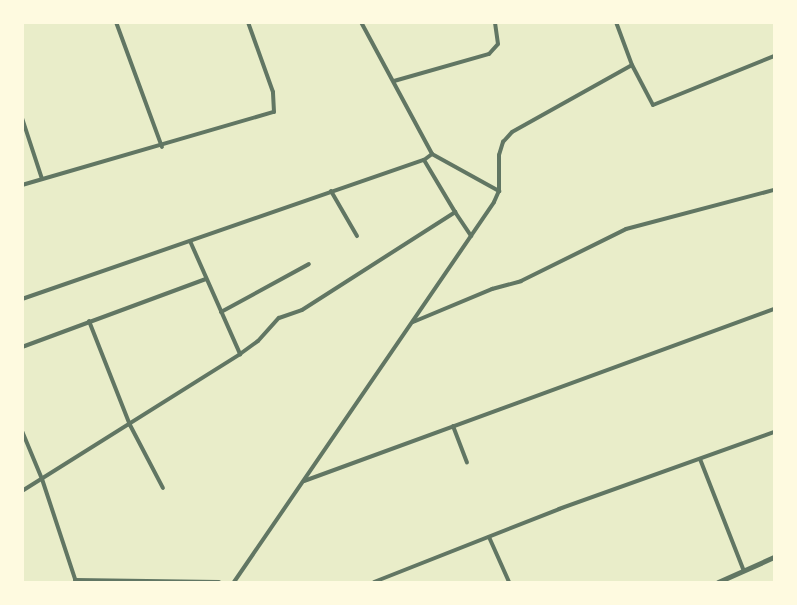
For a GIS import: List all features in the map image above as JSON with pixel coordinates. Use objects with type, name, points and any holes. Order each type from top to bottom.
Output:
[{"type":"street","points":[[116,22],[162,147]]},
{"type":"street","points":[[22,185],[162,147],[268,115],[276,110],[273,92],[248,22]]},
{"type":"street","points":[[361,22],[432,154],[499,191]]},
{"type":"street","points":[[394,82],[489,54],[498,44],[496,22]]},
{"type":"street","points":[[616,22],[632,65],[651,104],[656,106],[774,56]]},
{"type":"street","points":[[234,582],[413,322],[499,191],[499,155],[507,137],[632,65]]},
{"type":"street","points":[[22,118],[42,179]]},
{"type":"street","points":[[22,299],[424,160],[432,154]]},
{"type":"street","points":[[424,160],[471,236]]},
{"type":"street","points":[[413,322],[492,289],[521,281],[626,229],[774,190]]},
{"type":"street","points":[[331,191],[357,236]]},
{"type":"street","points":[[22,491],[130,425],[240,354],[258,341],[279,318],[302,310],[455,212]]},
{"type":"street","points":[[190,241],[240,354]]},
{"type":"street","points":[[221,312],[309,264]]},
{"type":"street","points":[[22,346],[206,279]]},
{"type":"street","points":[[304,481],[774,309]]},
{"type":"street","points":[[89,321],[130,425],[163,488]]},
{"type":"street","points":[[453,426],[467,462]]},
{"type":"street","points":[[22,431],[42,479],[76,581],[219,582]]},
{"type":"street","points":[[374,582],[489,537],[774,432]]},
{"type":"street","points":[[700,459],[744,571]]},
{"type":"street","points":[[489,537],[509,582]]},
{"type":"street","points":[[718,582],[774,557]]},
{"type":"street","points":[[388,577],[390,582]]}]
